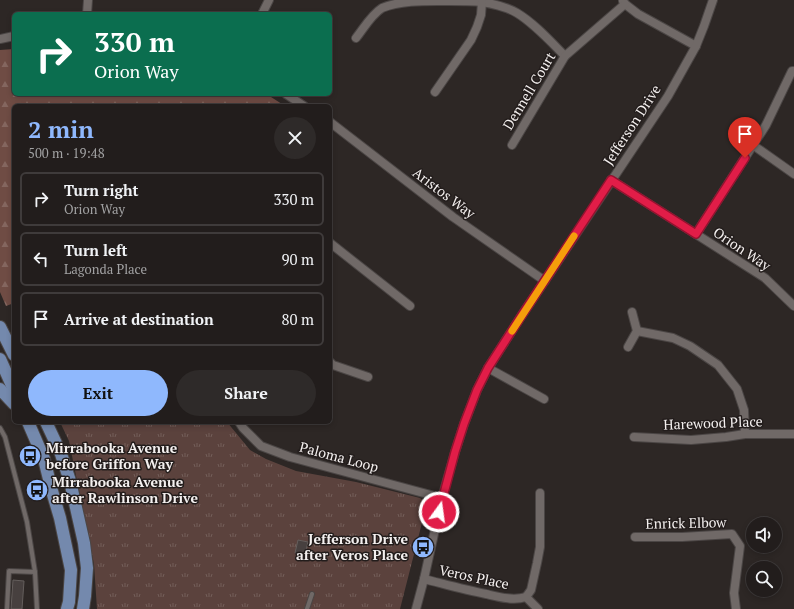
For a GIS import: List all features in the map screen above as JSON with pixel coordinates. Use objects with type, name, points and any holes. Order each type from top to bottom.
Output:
[{"type":"main road","points":[[0,327],[9,349]]},
{"type":"main road","points":[[0,359],[12,386]]},
{"type":"main road","points":[[0,389],[12,402]]},
{"type":"main road","points":[[28,424],[44,459],[60,518],[71,570],[69,602],[67,609]]},
{"type":"main road","points":[[47,424],[61,454],[70,481],[84,544],[86,568],[83,609]]},
{"type":"street","points":[[87,12],[88,0]]},
{"type":"street","points":[[263,12],[269,0]]},
{"type":"street","points":[[356,38],[373,15],[392,4],[407,1],[427,0],[482,2],[503,7],[516,13],[534,26],[565,56]]},
{"type":"street","name":"Jefferson Drive","points":[[416,609],[442,498],[464,424],[477,390],[488,368],[544,281],[668,96],[696,46],[713,0]]},
{"type":"street","points":[[435,92],[471,40],[479,21],[482,2]]},
{"type":"street","points":[[624,2],[638,14],[696,46]]},
{"type":"street","name":"Dennell Court","points":[[512,145],[565,56],[624,2]]},
{"type":"street","points":[[0,36],[12,36]]},
{"type":"street","points":[[696,234],[766,125],[792,71],[794,71]]},
{"type":"street","points":[[289,96],[301,104]]},
{"type":"street","name":"Aristos Way","points":[[332,124],[453,217],[544,281]]},
{"type":"street","points":[[753,145],[794,174]]},
{"type":"street","name":"Orion Way","points":[[611,180],[765,278],[794,305]]},
{"type":"street","points":[[332,248],[410,306]]},
{"type":"street","points":[[628,346],[637,331],[632,312]]},
{"type":"street","points":[[637,331],[673,338],[690,346],[718,365],[737,389],[744,410],[746,434]]},
{"type":"street","points":[[0,359],[9,349]]},
{"type":"street","points":[[332,364],[368,377]]},
{"type":"street","points":[[488,368],[544,399]]},
{"type":"street","name":"Paloma Loop","points":[[240,424],[261,446],[290,457],[442,498]]},
{"type":"street","name":"Harewood Place","points":[[634,437],[691,440],[746,434],[794,434]]},
{"type":"street","points":[[526,597],[531,590],[538,563],[540,547],[540,493]]},
{"type":"street","name":"Enrick Elbow","points":[[635,537],[682,538],[732,534],[740,546],[734,593],[736,609]]},
{"type":"street","name":"Veros Place","points":[[424,579],[500,597],[516,599],[526,597],[538,609]]},
{"type":"lane","points":[[0,428],[5,437],[26,517],[35,572],[36,609]]},
{"type":"lane","points":[[7,609],[9,571],[35,572]]},
{"type":"lane","points":[[307,609],[312,594]]},
{"type":"green space","points":[[12,49],[12,96],[269,96],[282,104],[12,104],[12,304],[6,306],[0,292],[0,50]]},
{"type":"green space","points":[[61,424],[229,424],[250,450],[266,459],[296,471],[356,482],[420,498],[424,503],[425,511],[400,609],[97,609],[94,564],[69,441]]},
{"type":"building","points":[[298,540],[308,542],[305,555],[295,553]]},
{"type":"building","points":[[13,580],[24,581],[22,609],[11,609]]},
{"type":"slow traffic","points":[[512,331],[574,236]]},
{"type":"place","name":"Mirrabooka Avenue before Griffon Way","points":[[30,456]]},
{"type":"place","name":"Mirrabooka Avenue after Rawlinson Drive","points":[[37,490]]},
{"type":"place","name":"Jefferson Drive after Veros Place","points":[[423,547]]},
{"type":"route","points":[[439,512],[464,424],[477,390],[488,368],[611,180],[696,234],[745,158]]}]
